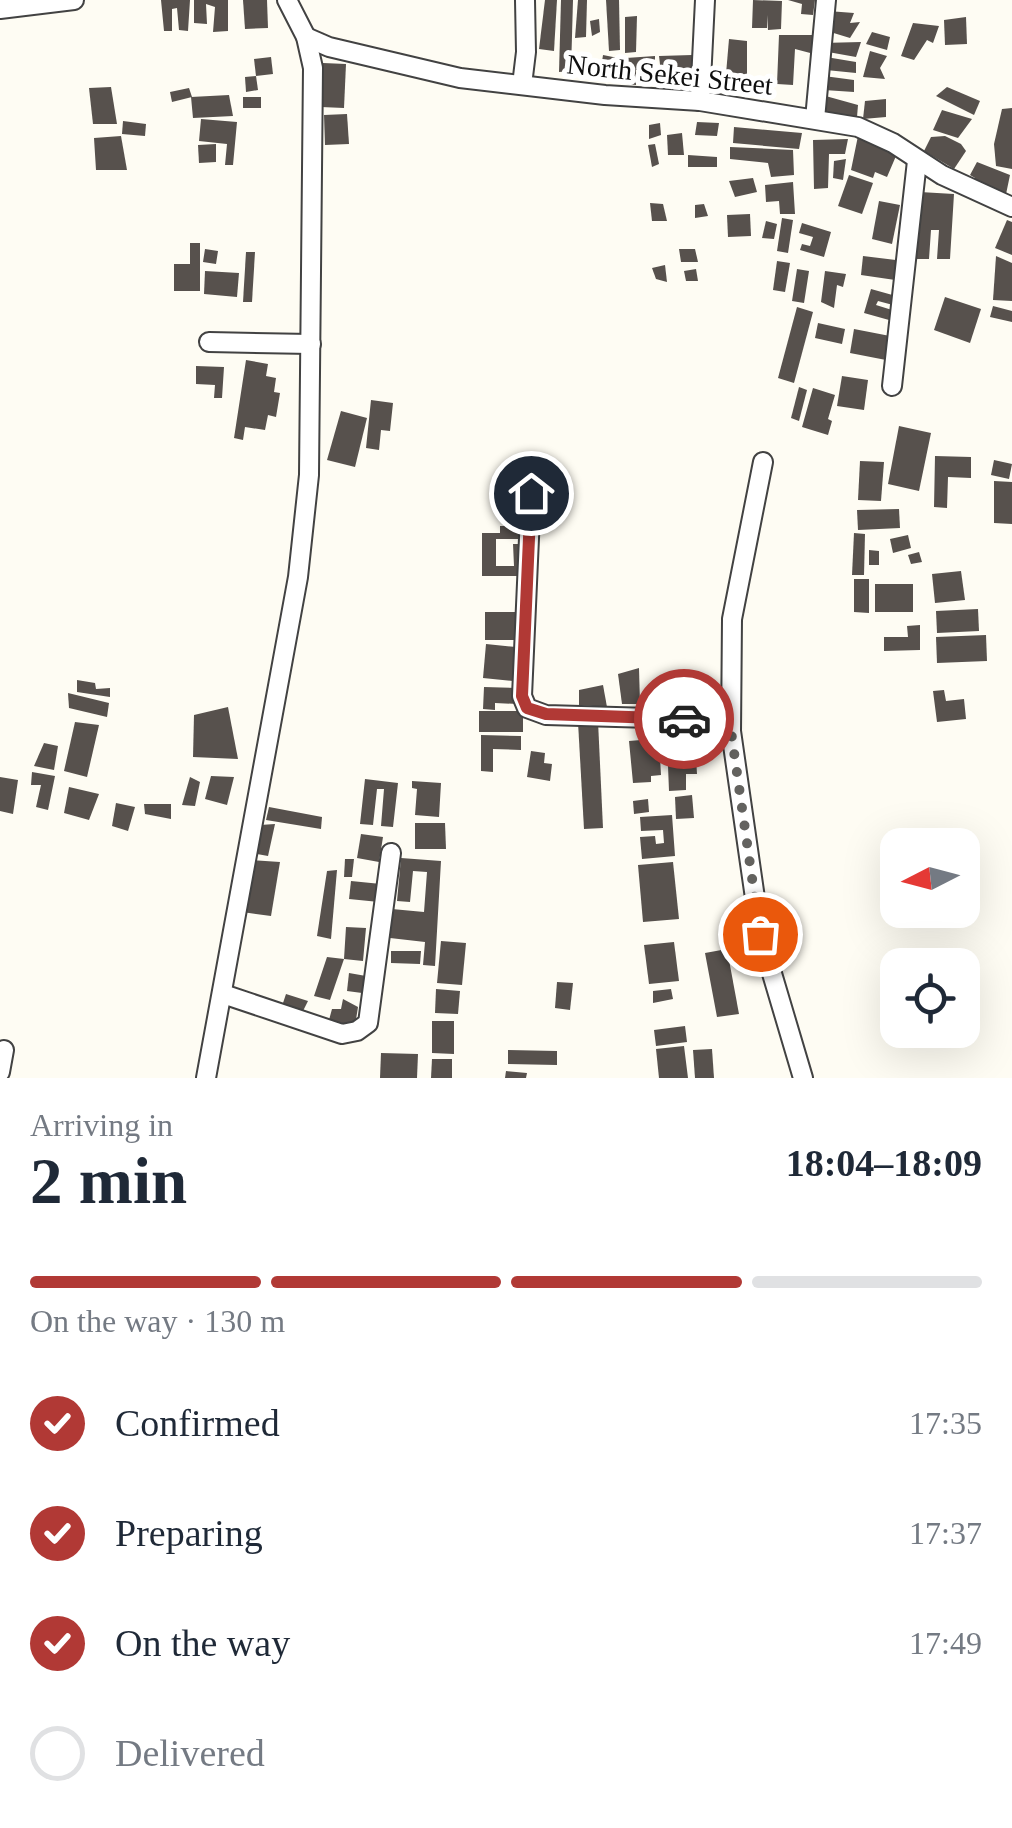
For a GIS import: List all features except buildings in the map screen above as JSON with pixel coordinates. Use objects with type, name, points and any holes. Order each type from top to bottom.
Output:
[{"type":"street","points":[[0,10],[74,0]]},
{"type":"street","points":[[206,1078],[298,577],[309,474],[313,68],[306,37],[287,0]]},
{"type":"street","points":[[522,84],[525,0]]},
{"type":"street","points":[[700,102],[706,0]]},
{"type":"street","points":[[815,119],[826,0]]},
{"type":"street","name":"North Sekei Street","points":[[306,37],[329,47],[460,78],[605,96],[700,102],[815,119],[878,135],[917,161],[986,198],[1012,207]]},
{"type":"street","points":[[892,386],[917,161]]},
{"type":"street","points":[[209,342],[312,344]]},
{"type":"street","points":[[763,462],[732,619],[731,731],[760,934],[803,1078]]},
{"type":"street","points":[[531,493],[522,696],[527,708],[559,716],[686,719],[731,731]]},
{"type":"street","points":[[222,994],[342,1034],[357,1031],[368,1023],[390,854]]},
{"type":"street","points":[[0,1072],[4,1050]]},
{"type":"way so far","points":[[684,719],[731,731],[760,934]]},
{"type":"route","points":[[531,493],[522,696],[527,708],[546,714],[684,719]]}]
